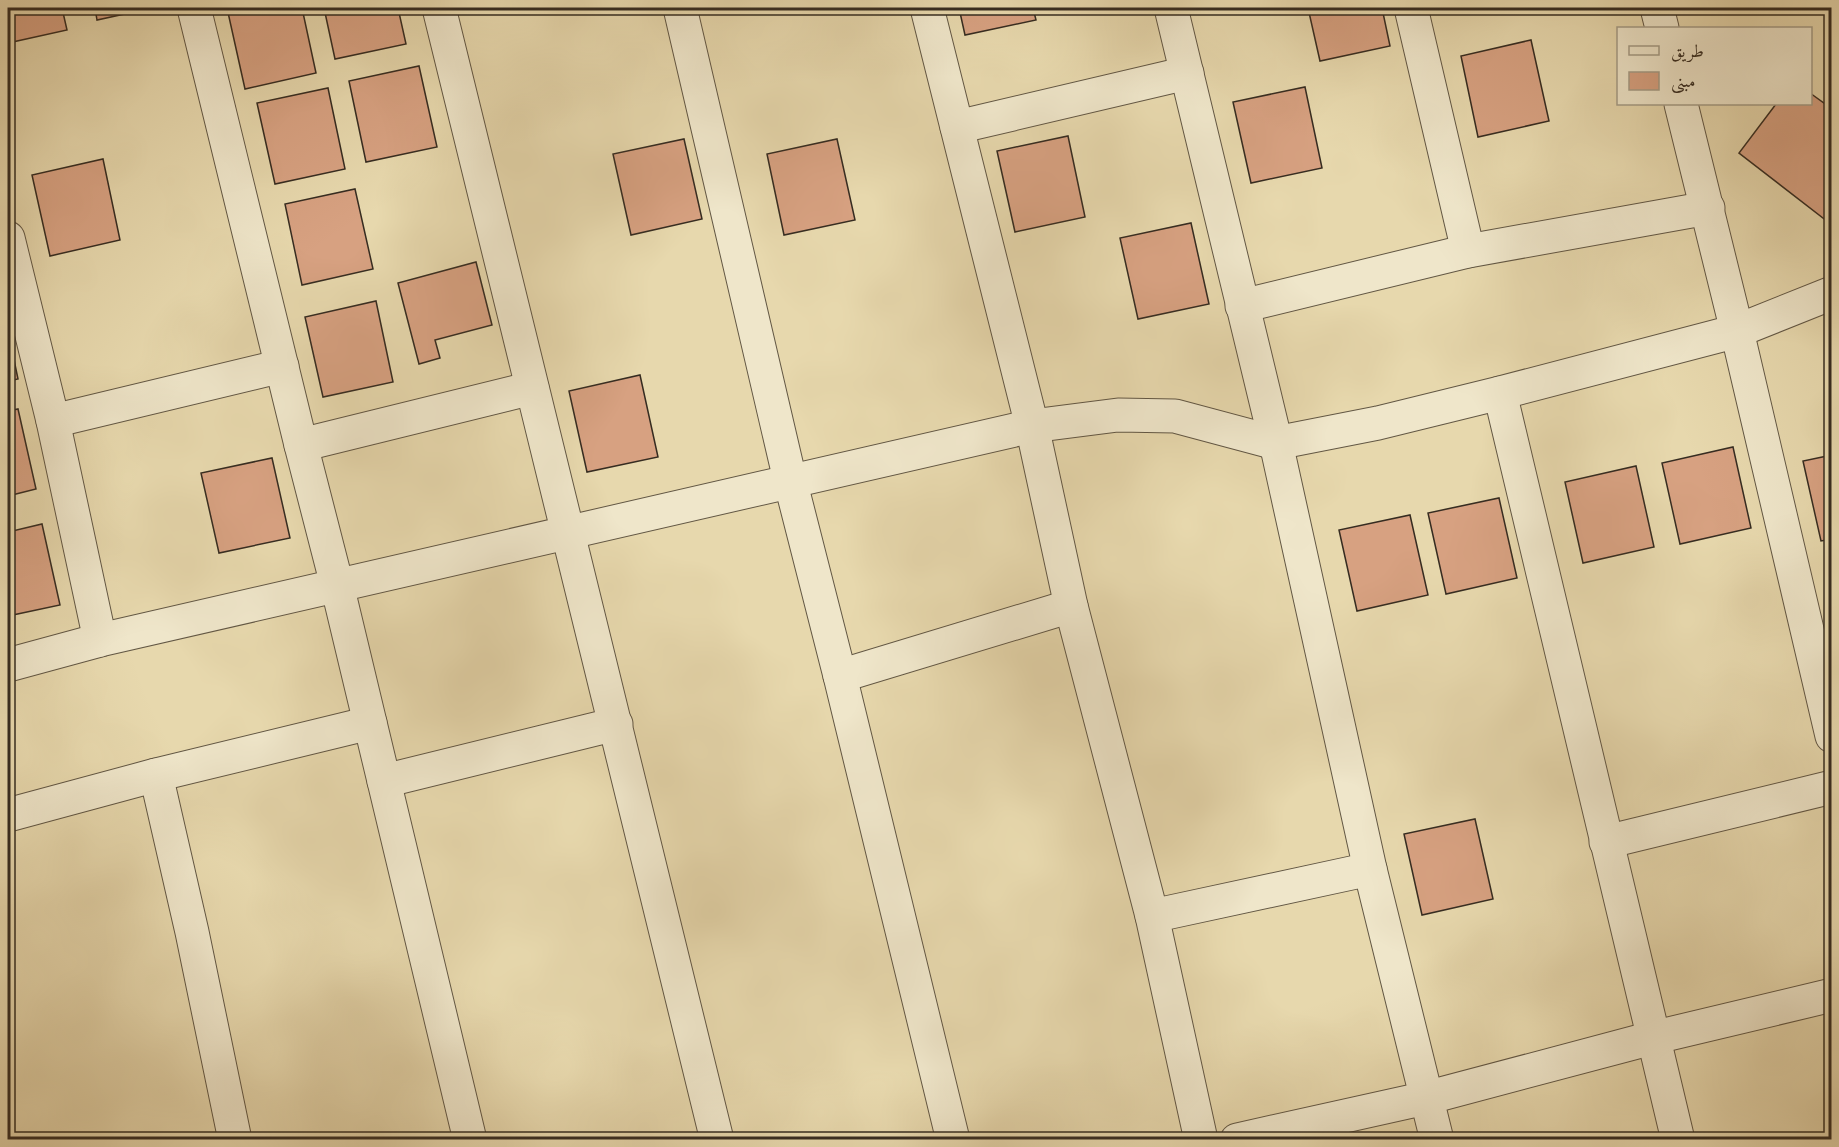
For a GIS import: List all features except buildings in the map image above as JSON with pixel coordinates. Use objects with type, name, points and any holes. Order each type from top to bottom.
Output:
[{"type":"street","points":[[195,8],[470,1140]]},
{"type":"street","points":[[439,8],[717,1140]]},
{"type":"street","points":[[680,8],[790,480],[953,1140]]},
{"type":"street","points":[[927,8],[1032,426],[1071,606],[1152,916],[1202,1140]]},
{"type":"street","points":[[1170,8],[1276,443],[1371,869],[1437,1140]]},
{"type":"street","points":[[1411,8],[1468,251]]},
{"type":"street","points":[[1657,8],[1662,27]]},
{"type":"street","points":[[957,127],[1187,73]]},
{"type":"street","points":[[1681,105],[1708,207],[1832,736]]},
{"type":"street","points":[[1242,306],[1468,251],[1708,207]]},
{"type":"street","points":[[8,238],[53,421],[100,640]]},
{"type":"street","points":[[8,664],[100,640],[1032,426],[1118,415],[1175,416],[1276,443],[1378,423],[1737,331],[1832,294]]},
{"type":"street","points":[[53,421],[282,366]]},
{"type":"street","points":[[301,445],[532,388]]},
{"type":"street","points":[[1500,393],[1678,1140]]},
{"type":"street","points":[[840,676],[1071,606]]},
{"type":"street","points":[[8,816],[156,775],[370,723]]},
{"type":"street","points":[[384,781],[616,724]]},
{"type":"street","points":[[156,775],[192,932],[235,1140]]},
{"type":"street","points":[[1606,842],[1832,787]]},
{"type":"street","points":[[1152,916],[1371,869]]},
{"type":"street","points":[[1237,1140],[1426,1098],[1652,1038],[1832,995]]}]
